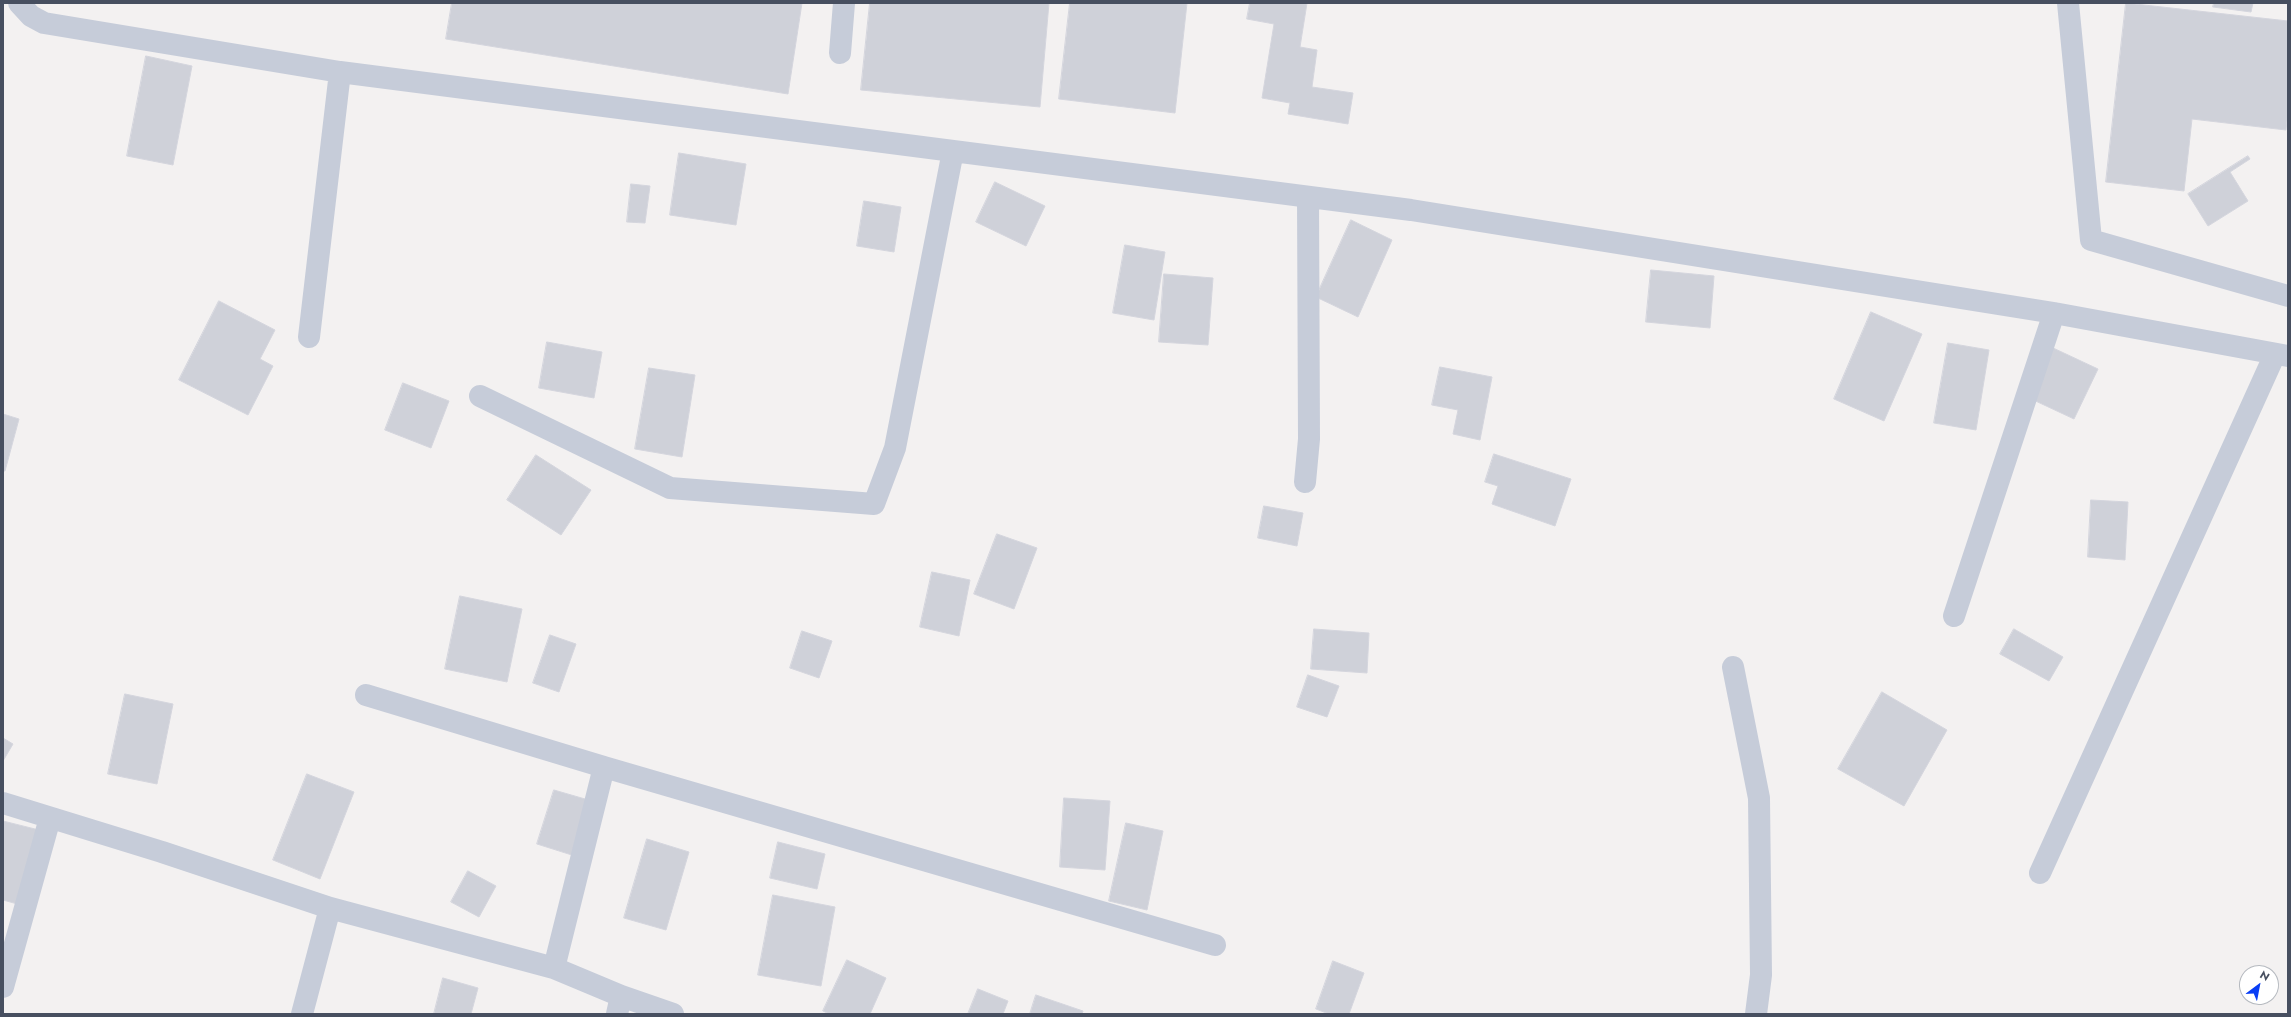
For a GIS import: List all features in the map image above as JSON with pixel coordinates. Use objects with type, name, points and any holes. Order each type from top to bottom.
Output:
[{"type":"street","points":[[19,3],[30,16],[44,23],[340,72],[1411,210],[2054,313],[2282,355],[2040,873]]},
{"type":"street","points":[[840,53],[844,3]]},
{"type":"street","points":[[2068,3],[2091,240],[2288,296]]},
{"type":"street","points":[[309,337],[340,72]]},
{"type":"street","points":[[480,396],[670,488],[874,504],[895,448],[953,151]]},
{"type":"street","points":[[1305,482],[1309,439],[1308,197]]},
{"type":"street","points":[[1954,616],[2054,313]]},
{"type":"street","points":[[1733,667],[1759,798],[1761,975],[1756,1014]]},
{"type":"street","points":[[366,695],[604,767],[1215,945]]},
{"type":"street","points":[[554,968],[604,767]]},
{"type":"street","points":[[3,802],[162,852],[330,908],[554,968],[619,1005],[673,1014]]},
{"type":"street","points":[[3,987],[50,818]]},
{"type":"street","points":[[302,1014],[330,908]]},
{"type":"building","points":[[452,3],[802,3],[788,94],[446,39]]},
{"type":"building","points":[[870,3],[1049,3],[1040,107],[861,90]]},
{"type":"building","points":[[1070,3],[1187,3],[1175,113],[1059,99]]},
{"type":"building","points":[[1250,3],[1307,3],[1300,47],[1317,50],[1312,87],[1353,93],[1348,124],[1288,114],[1290,103],[1262,98],[1274,24],[1247,19]]},
{"type":"building","points":[[2126,3],[2288,21],[2288,111],[2286,130],[2192,119],[2184,191],[2106,182]]},
{"type":"building","points":[[2214,3],[2253,3],[2251,12],[2213,7]]},
{"type":"building","points":[[146,56],[192,66],[173,165],[127,156]]},
{"type":"building","points":[[679,153],[746,164],[736,225],[670,215]]},
{"type":"building","points":[[2248,156],[2250,159],[2230,172],[2248,201],[2208,226],[2188,194]]},
{"type":"building","points":[[995,182],[1045,206],[1026,246],[976,222]]},
{"type":"building","points":[[631,184],[650,186],[645,223],[627,222]]},
{"type":"building","points":[[864,201],[901,207],[894,252],[857,246]]},
{"type":"building","points":[[1351,220],[1392,240],[1358,317],[1316,297]]},
{"type":"building","points":[[1125,245],[1165,252],[1154,320],[1113,313]]},
{"type":"building","points":[[1651,270],[1714,276],[1710,328],[1646,322]]},
{"type":"building","points":[[1164,274],[1213,278],[1208,345],[1159,342]]},
{"type":"building","points":[[219,301],[275,330],[260,359],[273,366],[248,415],[179,380]]},
{"type":"building","points":[[1871,312],[1922,334],[1884,421],[1834,399]]},
{"type":"building","points":[[547,342],[602,352],[594,398],[539,388]]},
{"type":"building","points":[[1948,343],[1989,350],[1976,430],[1934,423]]},
{"type":"building","points":[[2051,347],[2098,369],[2074,419],[2027,397]]},
{"type":"building","points":[[1440,367],[1492,377],[1480,440],[1453,434],[1458,410],[1432,405]]},
{"type":"building","points":[[649,368],[695,375],[682,457],[635,449]]},
{"type":"building","points":[[403,383],[449,401],[431,448],[385,430]]},
{"type":"building","points":[[3,414],[19,419],[5,471],[3,471]]},
{"type":"building","points":[[1494,454],[1571,479],[1555,526],[1492,504],[1498,486],[1485,482]]},
{"type":"building","points":[[536,455],[591,490],[561,535],[507,500]]},
{"type":"building","points":[[2091,500],[2128,502],[2125,560],[2088,557]]},
{"type":"building","points":[[1264,506],[1303,513],[1297,546],[1258,538]]},
{"type":"building","points":[[997,534],[1037,548],[1014,609],[974,594]]},
{"type":"building","points":[[932,572],[970,580],[959,636],[920,627]]},
{"type":"building","points":[[460,596],[522,609],[507,682],[445,669]]},
{"type":"building","points":[[1314,629],[1369,633],[1367,673],[1311,669]]},
{"type":"building","points":[[2014,629],[2063,657],[2049,681],[2000,654]]},
{"type":"building","points":[[802,631],[832,641],[819,678],[790,668]]},
{"type":"building","points":[[550,635],[576,644],[559,692],[533,683]]},
{"type":"building","points":[[1308,675],[1339,686],[1327,717],[1297,707]]},
{"type":"building","points":[[1882,692],[1947,730],[1904,806],[1838,769]]},
{"type":"building","points":[[125,694],[173,704],[157,784],[108,774]]},
{"type":"building","points":[[3,738],[13,744],[3,761]]},
{"type":"building","points":[[307,774],[354,792],[320,879],[273,860]]},
{"type":"building","points":[[554,790],[592,801],[575,856],[537,844]]},
{"type":"building","points":[[1064,798],[1110,801],[1105,870],[1060,867]]},
{"type":"building","points":[[3,821],[39,830],[21,905],[3,900]]},
{"type":"building","points":[[1126,823],[1163,831],[1147,910],[1109,901]]},
{"type":"building","points":[[647,839],[689,852],[666,930],[624,918]]},
{"type":"building","points":[[778,842],[825,854],[817,889],[770,878]]},
{"type":"building","points":[[468,871],[496,886],[479,917],[451,902]]},
{"type":"building","points":[[773,895],[835,907],[821,986],[758,975]]},
{"type":"building","points":[[847,960],[886,978],[870,1014],[829,1014],[823,1011]]},
{"type":"building","points":[[1333,961],[1364,973],[1349,1014],[1329,1014],[1316,1009]]},
{"type":"building","points":[[443,978],[478,988],[471,1014],[434,1014]]},
{"type":"building","points":[[978,989],[1008,1001],[1003,1014],[968,1014]]},
{"type":"building","points":[[1036,995],[1083,1011],[1082,1014],[1030,1014]]}]
